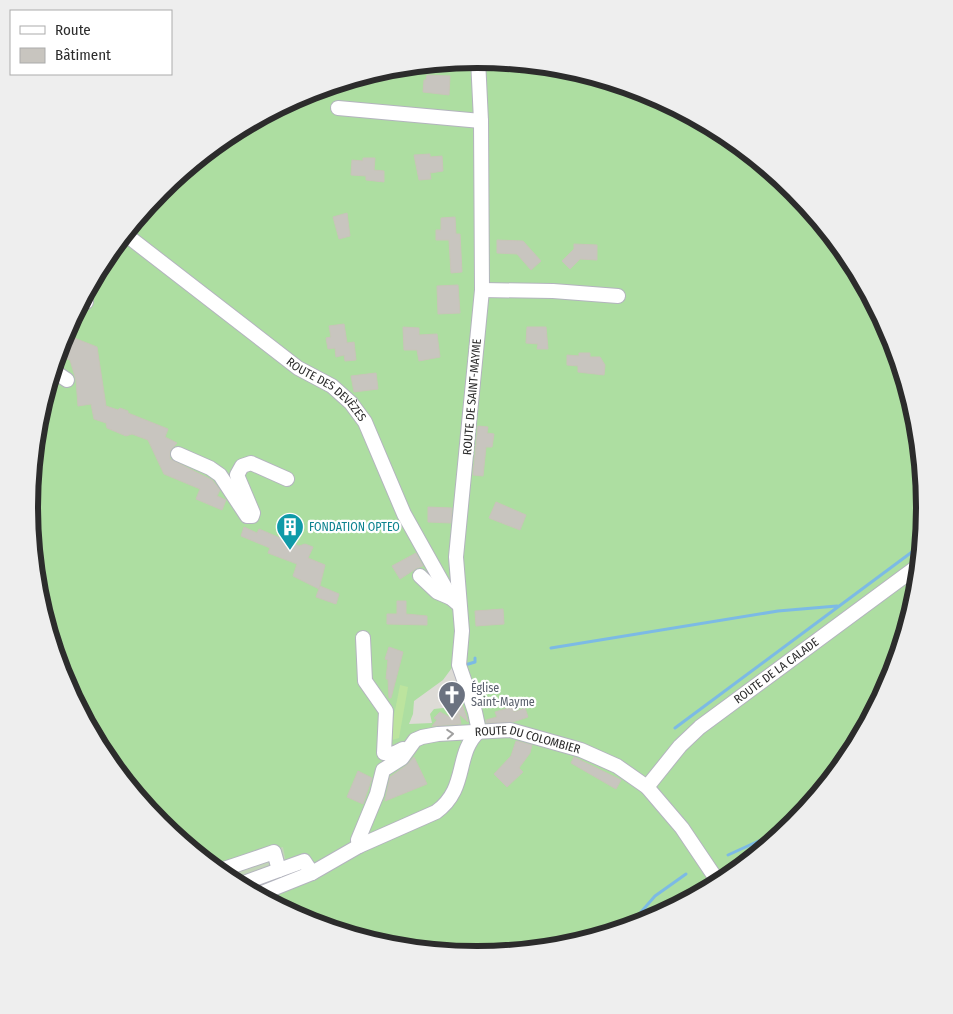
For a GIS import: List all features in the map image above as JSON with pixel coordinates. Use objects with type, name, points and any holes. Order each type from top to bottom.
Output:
[{"type":"street","name":"ROUTE DE SAINT-MAYME","points":[[478,68],[481,121],[482,290],[456,557],[455,601],[462,631],[459,665],[462,684],[479,731]]},
{"type":"street","points":[[338,108],[481,121]]},
{"type":"street","name":"ROUTE DES DEVÈZES","points":[[129,238],[298,368],[332,386],[351,403],[365,422],[404,514],[455,601]]},
{"type":"street","points":[[482,290],[553,291],[618,296]]},
{"type":"street","points":[[58,374],[67,380]]},
{"type":"street","points":[[178,454],[210,468],[220,476],[247,516],[252,516],[253,512],[237,475],[242,466],[251,463],[287,479]]},
{"type":"street","name":"ROUTE DE LA CALADE","points":[[647,787],[680,746],[700,727],[911,571]]},
{"type":"street","points":[[420,576],[437,592],[455,601]]},
{"type":"street","points":[[364,638],[365,681],[386,711],[384,753],[393,754],[418,735],[479,731]]},
{"type":"street","name":"ROUTE DU COLOMBIER","points":[[265,892],[312,873],[360,846],[436,812],[446,805],[458,785],[471,738],[479,731],[510,730],[581,750],[617,766],[647,787],[682,828],[714,876]]},
{"type":"street","points":[[360,846],[358,840],[377,794],[383,770],[402,758],[418,735]]},
{"type":"street","points":[[227,868],[274,852],[278,867]]},
{"type":"street","points":[[241,877],[304,861],[312,873]]},
{"type":"street","points":[[247,881],[278,867]]},
{"type":"green space","points":[[476,68],[505,69],[562,76],[590,83],[618,91],[671,113],[720,142],[744,159],[766,177],[807,218],[842,263],[857,288],[882,339],[892,366],[901,393],[912,450],[915,478],[915,536],[912,564],[901,621],[882,675],[870,701],[842,751],[825,774],[807,796],[766,837],[744,855],[696,887],[671,901],[618,923],[562,938],[534,942],[505,945],[448,945],[391,938],[363,931],[335,923],[282,901],[233,872],[209,855],[187,837],[146,796],[111,751],[96,726],[71,675],[61,648],[52,621],[41,564],[38,536],[38,478],[41,450],[52,393],[71,339],[83,313],[96,287],[128,240],[146,218],[187,177],[209,159],[257,127],[282,113],[335,91],[391,76],[419,72]]},
{"type":"green space","points":[[400,685],[408,687],[399,738],[389,741]]},
{"type":"green space","points":[[283,847],[289,877],[258,888],[220,863],[230,862]]},
{"type":"shaded area","points":[[454,665],[467,701],[460,702],[461,706],[434,709],[430,714],[432,723],[409,724],[413,714],[414,701],[443,680]]},
{"type":"building","points":[[427,75],[450,76],[449,95],[423,92],[424,80],[426,80]]},
{"type":"building","points":[[388,77],[388,80],[378,79]]},
{"type":"building","points":[[430,154],[430,157],[442,156],[443,171],[430,173],[431,179],[419,180],[414,155]]},
{"type":"building","points":[[363,158],[375,158],[374,170],[384,171],[384,182],[366,180],[366,176],[351,175],[352,160],[363,161]]},
{"type":"building","points":[[347,213],[350,236],[339,239],[333,217]]},
{"type":"building","points":[[455,217],[456,234],[460,234],[462,272],[451,273],[449,240],[436,240],[436,230],[441,230],[441,218]]},
{"type":"building","points":[[497,240],[523,241],[541,261],[531,270],[517,254],[497,253]]},
{"type":"building","points":[[574,244],[597,245],[597,260],[580,259],[570,269],[562,261],[574,249]]},
{"type":"building","points":[[458,285],[460,313],[438,314],[437,286]]},
{"type":"building","points":[[344,324],[347,343],[354,342],[356,360],[345,361],[344,355],[336,357],[335,348],[328,349],[326,338],[331,337],[329,326]]},
{"type":"building","points":[[403,327],[419,328],[419,335],[437,334],[440,357],[419,361],[417,350],[404,350]]},
{"type":"building","points":[[527,327],[546,327],[548,349],[537,349],[538,344],[526,343]]},
{"type":"building","points":[[72,337],[97,347],[106,406],[118,410],[120,408],[168,429],[165,437],[177,443],[170,451],[170,459],[212,480],[220,490],[217,496],[226,500],[222,510],[196,499],[200,489],[164,474],[148,440],[132,434],[126,436],[107,428],[106,423],[94,419],[91,404],[78,406],[76,380],[70,360],[64,358]]},
{"type":"building","points":[[579,353],[590,353],[590,357],[600,357],[605,365],[604,375],[578,372],[578,366],[567,365],[567,355],[579,356]]},
{"type":"building","points":[[376,373],[378,389],[354,392],[351,376]]},
{"type":"building","points":[[478,426],[488,427],[487,433],[494,434],[492,447],[486,447],[483,476],[473,475]]},
{"type":"building","points":[[496,502],[526,515],[520,530],[489,518]]},
{"type":"building","points":[[428,507],[452,508],[451,523],[428,522]]},
{"type":"building","name":"FONDATION OPTEO","points":[[244,527],[257,533],[259,529],[299,546],[305,544],[313,547],[308,558],[325,565],[319,589],[293,576],[297,564],[268,553],[270,548],[241,536]]},
{"type":"building","points":[[416,553],[423,566],[400,579],[392,566]]},
{"type":"building","points":[[320,586],[339,594],[336,604],[316,597]]},
{"type":"building","points":[[397,601],[406,601],[406,614],[427,616],[427,625],[387,624],[387,614],[397,614]]},
{"type":"building","points":[[503,609],[504,624],[476,626],[475,611]]},
{"type":"building","points":[[389,647],[403,652],[391,698],[389,698],[388,679],[386,679],[388,660],[385,659]]},
{"type":"building","points":[[460,698],[468,722],[459,714],[461,724],[432,726],[437,720],[434,718],[440,712],[451,718],[450,707],[461,706]]},
{"type":"building","points":[[512,707],[514,712],[525,708],[528,717],[513,722],[486,723],[486,720],[497,717],[495,712]]},
{"type":"building","points":[[516,741],[532,745],[530,753],[519,768],[523,772],[507,787],[494,774],[511,756]]},
{"type":"building","points":[[414,757],[427,784],[385,801],[390,777],[407,765]]},
{"type":"building","points":[[574,757],[621,780],[616,789],[571,763]]},
{"type":"building","points":[[358,771],[372,778],[363,804],[347,797]]},
{"type":"waterway","points":[[675,728],[913,551]]},
{"type":"waterway","points":[[551,648],[778,611],[837,606]]},
{"type":"waterway","points":[[465,665],[475,662],[475,658]]},
{"type":"waterway","points":[[728,855],[764,838]]},
{"type":"waterway","points":[[638,915],[655,896],[686,874]]},
{"type":"place","name":"FONDATION OPTEO","points":[[290,551]]},
{"type":"place","name":"Église Saint-Mayme","points":[[452,719]]}]
